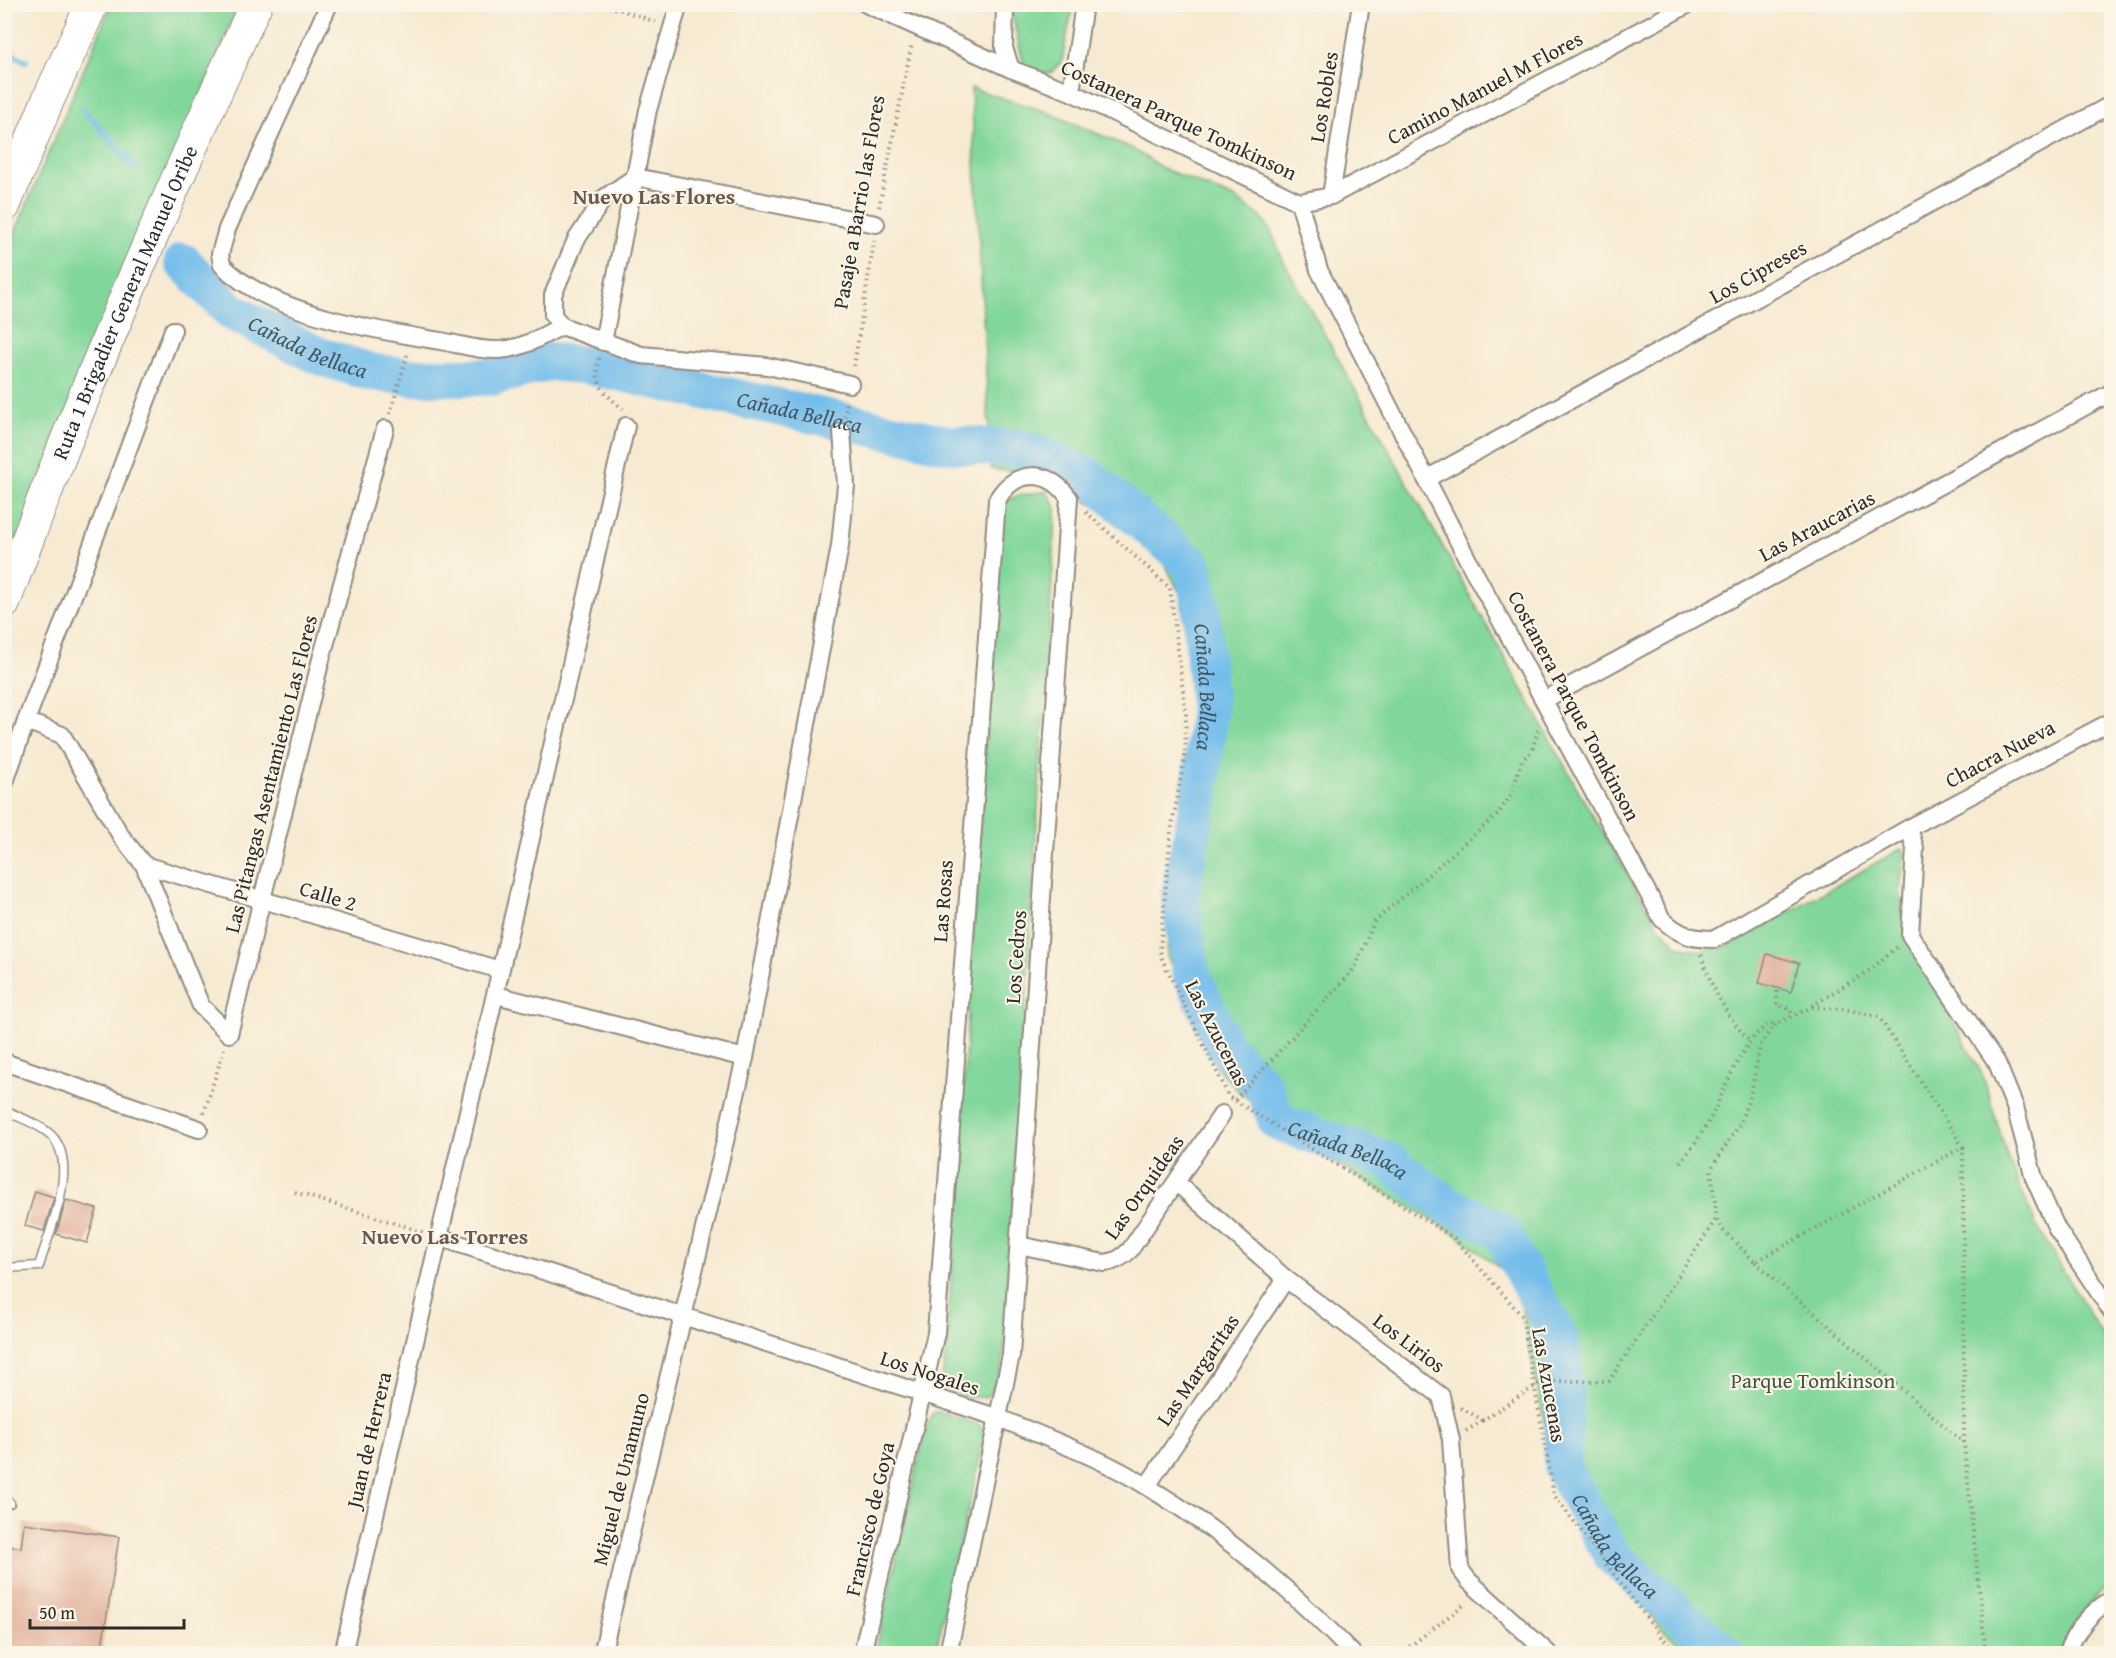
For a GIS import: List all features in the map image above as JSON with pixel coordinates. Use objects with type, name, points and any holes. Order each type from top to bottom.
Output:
[{"type":"highway","points":[[4,206],[48,100],[92,4]]},
{"type":"highway","name":"Ruta 1 Brigadier General Manuel Oribe","points":[[4,603],[152,237],[256,4]]},
{"type":"highway","points":[[237,45],[258,21],[268,4]]},
{"type":"street","points":[[329,4],[227,230],[220,254],[222,265],[239,280],[278,300],[305,311],[379,331],[496,350],[529,343],[562,326]]},
{"type":"street","points":[[603,342],[648,110],[679,4]]},
{"type":"street","name":"Costanera Parque Tomkinson","points":[[866,4],[1011,69],[1071,92],[1299,202],[1319,270],[1426,479],[1544,700],[1662,919],[1678,934],[1696,939]]},
{"type":"street","points":[[1005,4],[1004,48],[1011,69]]},
{"type":"street","points":[[1071,92],[1084,4]]},
{"type":"street","name":"Los Robles","points":[[1331,196],[1360,4]]},
{"type":"street","name":"Camino Manuel M Flores","points":[[1299,202],[1331,196],[1689,4]]},
{"type":"street","name":"Los Cipreses","points":[[1426,479],[2112,104]]},
{"type":"street","points":[[850,384],[767,366],[657,357],[603,342],[562,326],[554,315],[553,295],[576,240],[604,198],[635,177],[876,224]]},
{"type":"street","points":[[4,785],[173,330]]},
{"type":"street","name":"Las Araucarias","points":[[1544,700],[2112,392]]},
{"type":"street","name":"Juan de Herrera","points":[[343,1653],[626,426]]},
{"type":"street","name":"Las Pitangas Asentamiento Las Flores","points":[[229,1034],[264,900],[320,663],[385,429]]},
{"type":"street","name":"Miguel de Unamuno","points":[[602,1653],[745,1058],[840,546],[846,486],[842,432]]},
{"type":"street","name":"Las Rosas","points":[[922,1395],[936,1333],[997,500],[1003,489],[1013,482],[1043,476],[1053,481],[1069,498]]},
{"type":"street","name":"Los Cedros","points":[[999,1418],[1011,1355],[1069,498]]},
{"type":"street","points":[[26,721],[62,735],[121,836],[144,865],[201,1006],[214,1022],[229,1034]]},
{"type":"street","name":"Chacra Nueva","points":[[1909,828],[2112,721]]},
{"type":"street","points":[[1696,939],[1715,939],[1909,828],[1915,848],[1910,935],[1997,1063],[2015,1107],[2034,1178],[2057,1229],[2112,1312]]},
{"type":"street","name":"Calle 2","points":[[144,865],[500,970]]},
{"type":"street","points":[[495,994],[745,1058]]},
{"type":"street","points":[[4,1062],[199,1129]]},
{"type":"street","name":"Las Orquideas","points":[[1018,1245],[1104,1263],[1115,1262],[1131,1250],[1222,1114]]},
{"type":"street","name":"Los Lirios","points":[[1177,1183],[1287,1278],[1441,1396],[1451,1440],[1460,1569],[1549,1653]]},
{"type":"street","name":"Los Nogales","points":[[438,1237],[999,1418],[1087,1455],[1147,1486],[1245,1555],[1310,1609],[1353,1653]]},
{"type":"street","name":"Las Margaritas","points":[[1147,1486],[1287,1278]]},
{"type":"street","name":"Francisco de Goya","points":[[862,1653],[922,1395]]},
{"type":"street","points":[[948,1653],[999,1418]]},
{"type":"street","points":[[2066,1653],[2077,1628],[2097,1608],[2112,1599]]},
{"type":"lane","points":[[4,1110],[48,1131],[62,1149],[65,1177],[39,1266],[4,1268]]},
{"type":"path","points":[[603,4],[671,27]]},
{"type":"path","name":"Pasaje a Barrio las Flores","points":[[850,384],[895,120],[916,28]]},
{"type":"path","points":[[391,410],[404,367]]},
{"type":"path","points":[[596,371],[597,378],[606,394],[627,414],[626,426]]},
{"type":"path","name":"Las Azucenas","points":[[1069,498],[1170,588],[1186,714],[1185,755],[1171,831],[1160,950],[1162,959],[1229,1097],[1454,1238],[1522,1316],[1554,1495],[1662,1638],[1681,1653]]},
{"type":"path","points":[[1235,1100],[1355,968],[1374,922],[1497,815],[1511,795],[1522,760],[1532,751],[1544,700]]},
{"type":"path","points":[[1680,1162],[1709,1120],[1750,1042],[1770,1023],[1778,1023],[1812,1007],[1870,970],[1910,935]]},
{"type":"path","points":[[1696,939],[1710,983],[1727,1016],[1750,1042]]},
{"type":"path","points":[[1777,991],[1775,1002],[1790,1009],[1792,1016]]},
{"type":"path","points":[[1812,1007],[1845,1009],[1879,1017],[1963,1147],[1964,1444],[1986,1653]]},
{"type":"path","points":[[1778,1023],[1760,1047],[1750,1097],[1739,1125],[1711,1169],[1717,1218],[1722,1229],[1755,1262],[1964,1444]]},
{"type":"path","points":[[199,1129],[229,1034]]},
{"type":"path","points":[[1755,1262],[1963,1147]]},
{"type":"path","points":[[295,1192],[438,1237]]},
{"type":"path","points":[[1441,1396],[1483,1420],[1543,1381],[1609,1381],[1717,1218]]},
{"type":"path","points":[[1400,1653],[1481,1591]]},
{"type":"green space","points":[[111,5],[238,5],[5,579],[5,256]]},
{"type":"green space","points":[[1010,5],[1073,5],[1062,61],[1051,73],[1038,74],[1024,66]]},
{"type":"green space","name":"Parque Tomkinson","points":[[971,88],[1044,111],[1131,148],[1162,168],[1236,199],[1261,217],[1271,231],[1282,258],[1590,811],[1657,924],[1678,946],[1700,951],[1726,947],[1901,849],[1905,854],[1900,888],[1906,934],[1983,1076],[2008,1159],[2036,1225],[2111,1350],[2111,1583],[2080,1615],[2059,1653],[1691,1653],[1662,1629],[1610,1567],[1559,1496],[1519,1295],[1503,1270],[1453,1232],[1307,1147],[1236,1089],[1216,1066],[1167,956],[1171,874],[1188,789],[1195,729],[1181,596],[1164,562],[1115,520],[1067,488],[1016,472],[991,469]]},
{"type":"green space","points":[[1047,491],[1056,508],[1055,532],[1003,1365],[990,1395],[971,1397],[951,1391],[941,1383],[946,1356],[1000,519],[1004,503],[1016,496]]},
{"type":"green space","points":[[934,1412],[941,1412],[979,1425],[984,1430],[985,1437],[935,1653],[875,1653],[926,1427]]},
{"type":"building","points":[[1767,954],[1799,963],[1791,992],[1759,983]]},
{"type":"building","points":[[35,1191],[54,1197],[44,1231],[25,1226]]},
{"type":"building","points":[[66,1200],[97,1209],[87,1243],[56,1234]]},
{"type":"building","points":[[24,1523],[119,1537],[101,1653],[4,1653],[4,1545],[21,1548]]},
{"type":"waterway","points":[[4,50],[26,61]]},
{"type":"waterway","points":[[84,110],[135,168]]},
{"type":"waterway","name":"Cañada Bellaca","points":[[183,262],[232,312],[319,356],[370,372],[411,377],[491,377],[550,362],[585,365],[947,444],[1024,449],[1086,475],[1192,564],[1201,607],[1209,708],[1199,800],[1180,894],[1191,973],[1224,1046],[1264,1087],[1277,1122],[1388,1161],[1448,1205],[1501,1231],[1560,1340],[1565,1399],[1562,1467],[1613,1557],[1725,1654]]},
{"type":"district","name":"Nuevo Las Flores","points":[[654,196]]},
{"type":"district","name":"Nuevo Las Torres","points":[[445,1236]]}]
